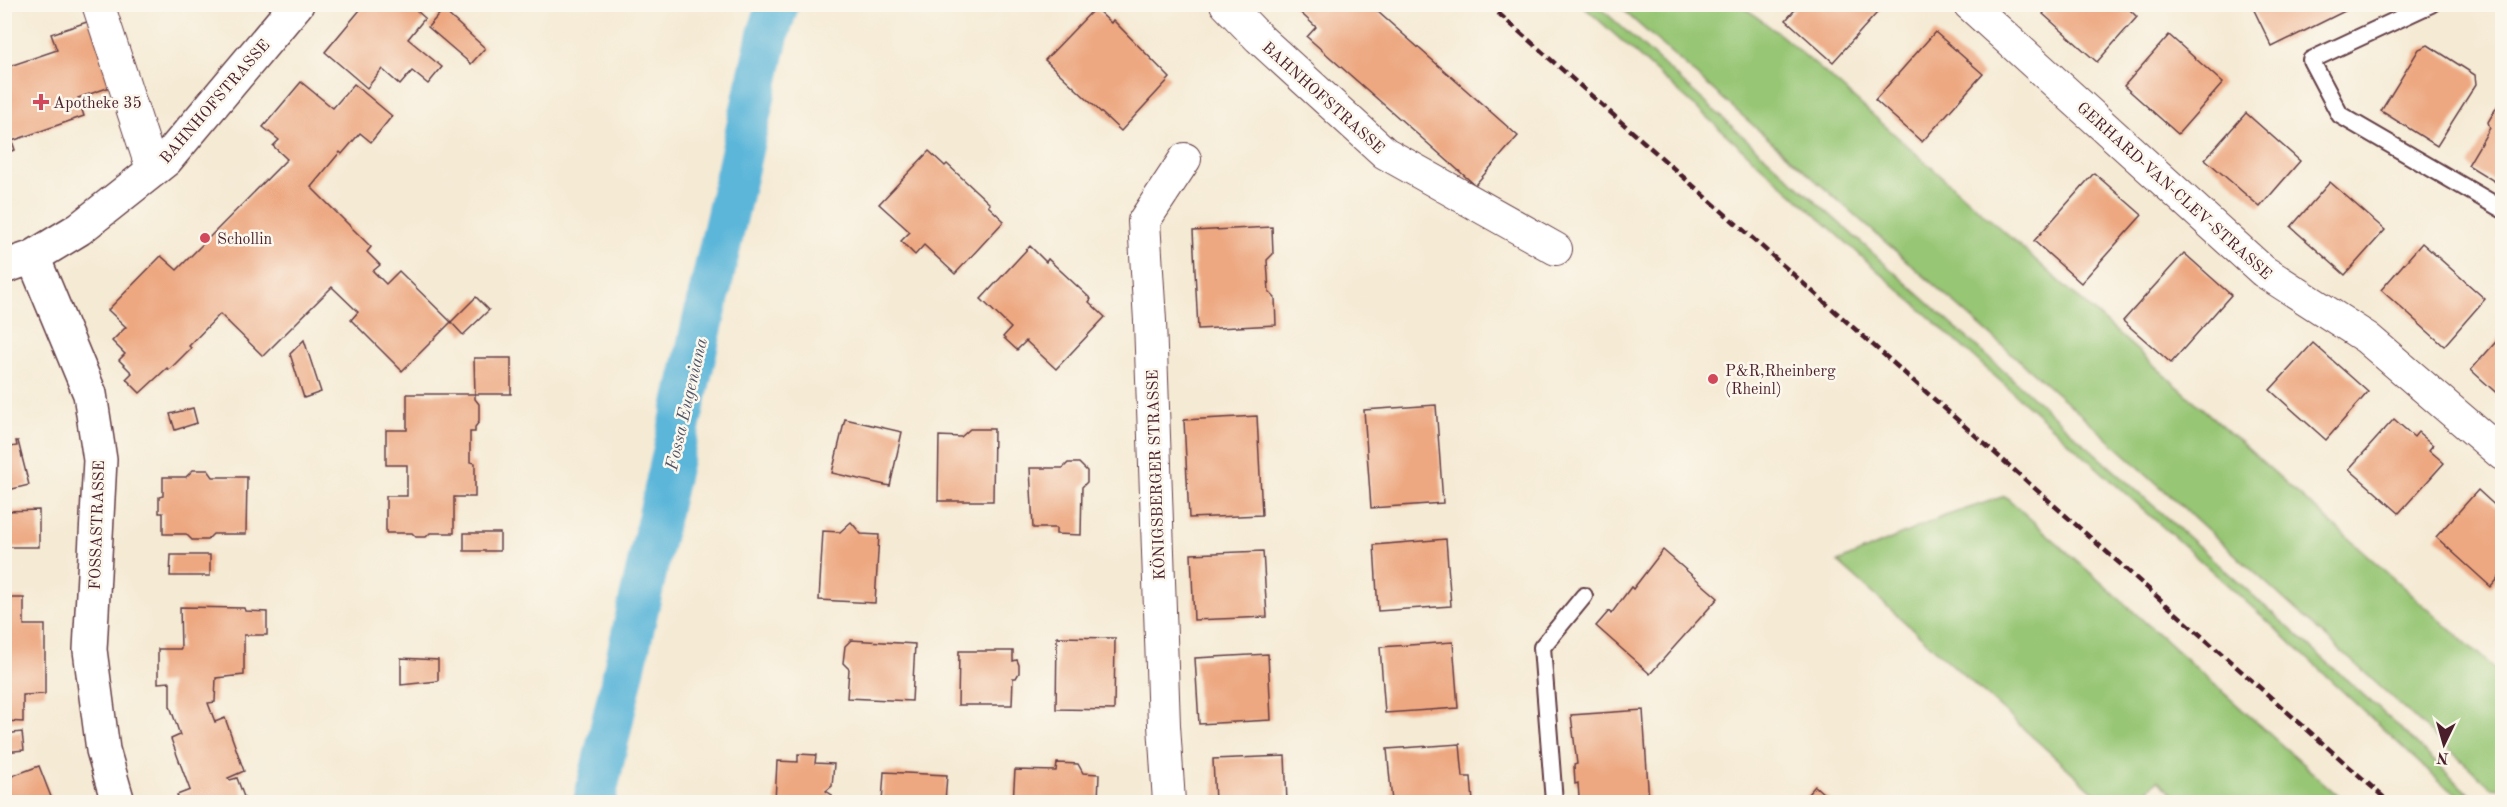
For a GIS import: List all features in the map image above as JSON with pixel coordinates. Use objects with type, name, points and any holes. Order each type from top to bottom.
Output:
[{"type":"street","name":"BAHNHOFSTRASSE","points":[[98,4],[153,169]]},
{"type":"street","name":"BAHNHOFSTRASSE","points":[[19,262],[79,229],[166,160],[297,4]]},
{"type":"street","name":"BAHNHOFSTRASSE","points":[[1226,4],[1268,46],[1385,153],[1556,249]]},
{"type":"street","name":"GERHARD-VAN-CLEV-STRASSE","points":[[1969,4],[2263,271],[2367,338],[2502,454]]},
{"type":"street","name":"KÖNIGSBERGER STRASSE","points":[[1169,802],[1144,221],[1185,159]]},
{"type":"street","name":"FOSSASTRASSE","points":[[19,262],[90,394],[100,460],[90,650],[102,750],[118,802]]},
{"type":"lane","points":[[2431,4],[2311,60],[2340,115],[2502,209]]},
{"type":"lane","points":[[1554,802],[1542,647],[1584,596]]},
{"type":"green space","points":[[1582,5],[1596,5],[1606,13],[2398,726],[2461,787],[2483,802],[2469,802],[2442,784],[2262,616]]},
{"type":"green space","points":[[1617,5],[1741,5],[1782,36],[1839,85],[2502,675],[2502,788],[2491,787],[2097,429]]},
{"type":"green space","points":[[2005,496],[2345,802],[2183,802],[2158,780],[2136,802],[2105,802],[1838,562],[1942,517]]},
{"type":"building","points":[[365,4],[409,4],[425,18],[408,39],[442,67],[428,84],[412,71],[400,85],[382,69],[367,88],[325,52]]},
{"type":"building","points":[[1291,4],[1369,4],[1518,136],[1475,185],[1307,37],[1316,27]]},
{"type":"building","points":[[1800,4],[1885,4],[1833,62],[1786,20]]},
{"type":"building","points":[[2051,4],[2124,4],[2137,17],[2097,62],[2043,14]]},
{"type":"building","points":[[2251,4],[2359,4],[2272,47]]},
{"type":"building","points":[[1095,8],[1111,23],[1113,20],[1170,78],[1121,131],[1045,60]]},
{"type":"building","points":[[443,10],[485,48],[471,64],[428,27]]},
{"type":"building","points":[[93,20],[116,85],[78,98],[84,116],[12,141],[15,150],[4,153],[4,68],[57,50],[51,34]]},
{"type":"building","points":[[1935,32],[1983,74],[1922,142],[1875,100]]},
{"type":"building","points":[[2169,35],[2223,83],[2178,134],[2124,86]]},
{"type":"building","points":[[2428,45],[2475,75],[2476,84],[2437,146],[2381,111],[2419,49]]},
{"type":"building","points":[[301,82],[333,108],[354,84],[392,116],[371,142],[360,133],[342,154],[340,152],[311,187],[371,247],[367,252],[380,265],[373,271],[386,284],[399,271],[451,322],[402,371],[351,320],[358,312],[332,287],[263,356],[220,314],[169,370],[167,368],[140,393],[126,379],[132,373],[119,360],[125,354],[112,341],[126,327],[108,310],[161,256],[177,270],[287,159],[273,146],[279,140],[263,127]]},
{"type":"building","points":[[2499,103],[2502,103],[2502,186],[2468,165],[2490,128],[2488,122]]},
{"type":"building","points":[[2246,113],[2300,161],[2260,207],[2205,159]]},
{"type":"building","points":[[929,151],[945,166],[947,164],[990,204],[988,206],[1004,221],[955,274],[924,245],[915,255],[901,241],[910,232],[879,204]]},
{"type":"building","points":[[2094,173],[2142,215],[2081,283],[2034,241]]},
{"type":"building","points":[[2330,182],[2385,230],[2345,275],[2291,227]]},
{"type":"building","points":[[1272,227],[1273,254],[1267,260],[1269,292],[1275,298],[1276,325],[1198,329],[1193,231]]},
{"type":"building","points":[[2422,243],[2485,299],[2444,346],[2381,290]]},
{"type":"building","points":[[1030,246],[1046,262],[1048,259],[1091,299],[1089,302],[1105,317],[1056,369],[1026,341],[1017,350],[1003,337],[1011,328],[981,299]]},
{"type":"building","points":[[2184,253],[2231,295],[2171,363],[2123,321]]},
{"type":"building","points":[[476,297],[489,310],[463,335],[451,322]]},
{"type":"building","points":[[2502,335],[2502,398],[2471,370]]},
{"type":"building","points":[[304,340],[321,392],[304,398],[290,354]]},
{"type":"building","points":[[2313,343],[2368,392],[2326,440],[2270,390]]},
{"type":"building","points":[[474,358],[511,358],[511,394],[475,394]]},
{"type":"building","points":[[407,394],[475,394],[475,399],[479,404],[479,422],[475,427],[475,432],[470,432],[470,462],[475,463],[475,497],[454,497],[454,533],[430,533],[426,537],[416,537],[412,533],[386,533],[386,496],[407,496],[407,465],[386,465],[386,430],[407,430]]},
{"type":"building","points":[[1436,405],[1443,503],[1371,508],[1364,410]]},
{"type":"building","points":[[193,408],[197,423],[175,430],[170,414]]},
{"type":"building","points":[[1257,416],[1262,515],[1189,518],[1184,420]]},
{"type":"building","points":[[845,419],[902,432],[890,486],[832,473]]},
{"type":"building","points":[[2394,419],[2414,437],[2418,432],[2433,445],[2429,450],[2444,463],[2399,513],[2349,469]]},
{"type":"building","points":[[970,429],[994,429],[993,501],[938,501],[939,436],[961,437]]},
{"type":"building","points":[[16,441],[18,441],[29,485],[4,491],[4,448],[17,446]]},
{"type":"building","points":[[1068,463],[1079,463],[1087,471],[1087,482],[1082,487],[1081,535],[1056,534],[1056,528],[1033,528],[1030,468],[1063,468]]},
{"type":"building","points":[[193,470],[208,470],[213,477],[247,477],[246,534],[213,534],[207,540],[192,540],[186,534],[163,534],[163,513],[159,513],[159,497],[163,496],[163,477],[186,477]]},
{"type":"building","points":[[2478,490],[2502,512],[2502,574],[2491,587],[2436,537]]},
{"type":"building","points":[[39,510],[39,547],[4,547],[4,511]]},
{"type":"building","points":[[851,522],[861,534],[879,535],[875,603],[819,600],[823,531],[840,532]]},
{"type":"building","points":[[464,533],[500,533],[500,551],[464,551]]},
{"type":"building","points":[[1446,539],[1451,606],[1378,611],[1374,545]]},
{"type":"building","points":[[1663,550],[1718,598],[1650,674],[1596,626],[1609,611],[1611,614]]},
{"type":"building","points":[[1263,551],[1267,617],[1194,620],[1191,554]]},
{"type":"building","points":[[171,555],[210,555],[210,576],[170,576]]},
{"type":"building","points":[[4,598],[24,598],[24,625],[45,625],[45,694],[23,695],[23,722],[4,721]]},
{"type":"building","points":[[180,607],[244,608],[245,611],[267,612],[267,635],[244,635],[244,675],[216,678],[215,702],[208,703],[215,722],[225,718],[244,771],[228,778],[230,780],[237,778],[244,797],[237,800],[238,802],[180,802],[177,795],[190,790],[171,739],[180,735],[170,706],[170,682],[158,683],[158,649],[181,649]]},
{"type":"building","points":[[1057,637],[1115,638],[1114,710],[1056,709]]},
{"type":"building","points":[[851,640],[915,644],[912,701],[847,698],[849,669],[843,663],[845,646]]},
{"type":"building","points":[[1453,642],[1458,708],[1385,713],[1380,647]]},
{"type":"building","points":[[959,651],[1013,651],[1013,661],[1017,660],[1019,673],[1016,678],[1013,678],[1012,705],[958,705]]},
{"type":"building","points":[[1268,654],[1271,720],[1199,724],[1195,658]]},
{"type":"building","points":[[401,658],[438,660],[438,681],[401,685]]},
{"type":"building","points":[[1643,710],[1649,802],[1577,802],[1578,783],[1575,784],[1574,765],[1577,764],[1571,715]]},
{"type":"building","points":[[22,732],[24,750],[4,752],[4,734]]},
{"type":"building","points":[[1460,744],[1463,777],[1471,777],[1473,802],[1392,802],[1387,749]]},
{"type":"building","points":[[798,754],[816,755],[815,763],[834,764],[832,786],[826,791],[832,795],[832,802],[775,802],[777,761],[798,762]]},
{"type":"building","points":[[1285,756],[1287,802],[1215,802],[1213,759]]},
{"type":"building","points":[[1057,763],[1078,764],[1083,773],[1099,774],[1098,802],[1013,802],[1015,770],[1056,771]]},
{"type":"building","points":[[39,766],[53,802],[4,802],[4,779]]},
{"type":"building","points":[[884,772],[947,775],[945,802],[882,802]]},
{"type":"building","points":[[1815,786],[1833,802],[1801,802]]},
{"type":"waterway","name":"Fossa Eugeniana","points":[[594,802],[768,35],[778,4]]},
{"type":"railway","points":[[1488,4],[2389,802]]},
{"type":"place","name":"Apotheke 35","points":[[41,102]]},
{"type":"place","name":"Schollin","points":[[205,238]]},
{"type":"place","name":"P&R,Rheinberg (Rheinl)","points":[[1713,379]]}]
